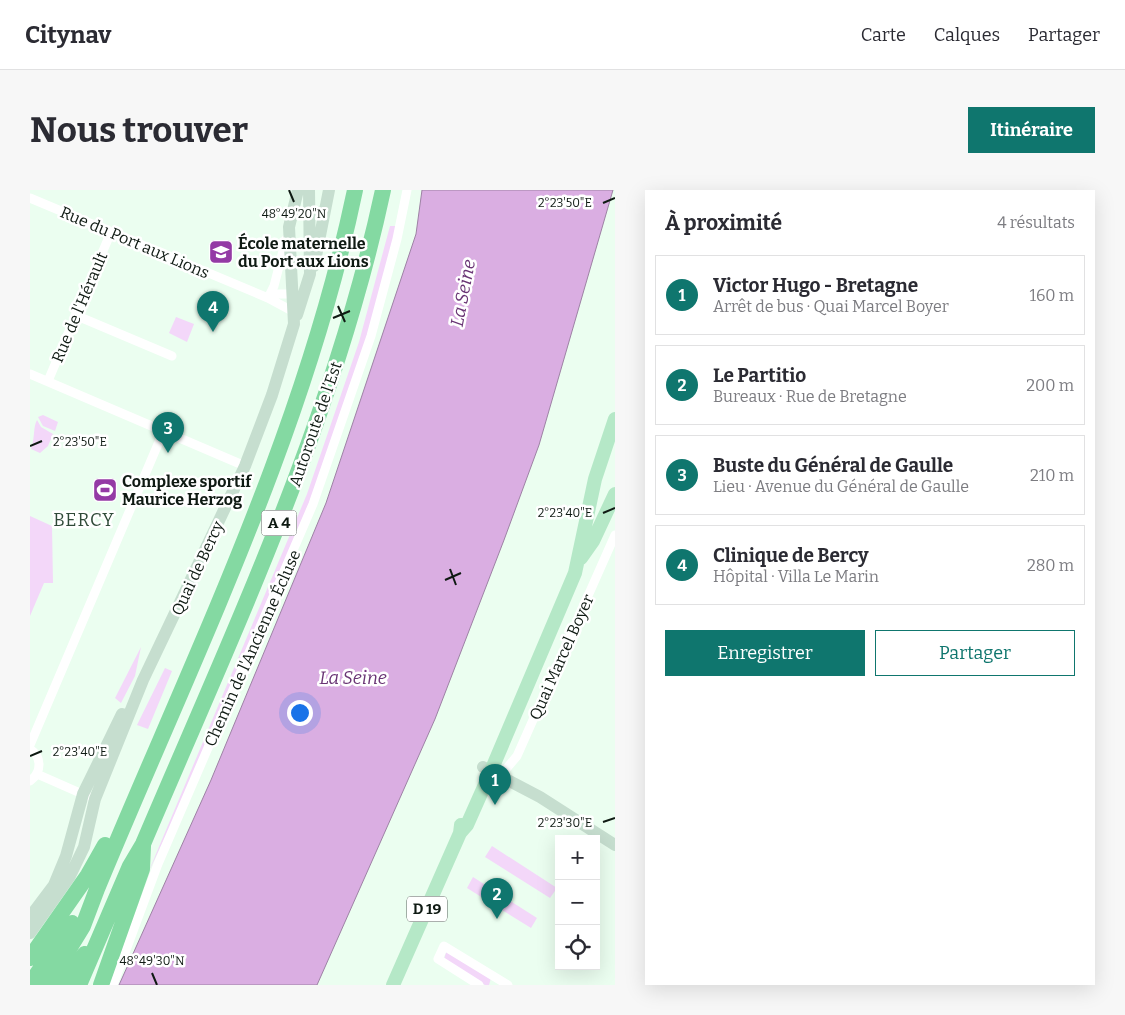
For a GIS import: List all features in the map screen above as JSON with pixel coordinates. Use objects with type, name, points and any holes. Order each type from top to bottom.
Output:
[{"type":"highway","name":"Autoroute de l’Est","points":[[138,789],[276,462],[316,341],[336,271],[355,190]]},
{"type":"highway","name":"Autoroute de l’Est","points":[[143,844],[300,470],[344,339],[383,190]]},
{"type":"highway","name":"A 4","points":[[97,889],[138,789]]},
{"type":"highway","points":[[30,958],[88,875],[138,789]]},
{"type":"highway","name":"A 4","points":[[100,931],[130,866],[143,844]]},
{"type":"highway","points":[[101,985],[142,869],[143,844]]},
{"type":"highway","points":[[30,984],[97,889]]},
{"type":"highway","points":[[47,985],[83,926],[97,889]]},
{"type":"highway","points":[[63,985],[100,931]]},
{"type":"highway","points":[[79,985],[100,931]]},
{"type":"highway","points":[[96,985],[109,961]]},
{"type":"main road","name":"Quai de Bercy","points":[[30,933],[70,876],[84,847],[95,799],[143,680],[245,466],[272,395],[294,318],[290,227],[298,190]]},
{"type":"main road","points":[[294,318],[310,274],[309,190]]},
{"type":"main road","points":[[294,294],[301,290],[317,261],[329,190]]},
{"type":"main road","points":[[578,562],[595,480],[615,419]]},
{"type":"main road","points":[[578,562],[593,541],[615,494]]},
{"type":"main road","name":"Quai Marcel Boyer","points":[[393,985],[460,833],[463,814],[492,771],[504,720],[519,702],[578,562]]},
{"type":"main road","name":"Quai de Bercy","points":[[30,917],[57,878],[66,856],[83,794],[115,727],[143,680]]},
{"type":"main road","points":[[492,771],[524,788],[615,845]]},
{"type":"street","name":"Chemin de l'Ancienne Écluse","points":[[114,985],[158,864],[314,504],[370,336],[397,239],[407,190]]},
{"type":"street","name":"Rue du Port aux Lions","points":[[30,198],[268,298]]},
{"type":"street","name":"Quai de Bercy","points":[[268,298],[274,286],[290,227]]},
{"type":"street","name":"Rue de l'Hérault","points":[[48,381],[111,232]]},
{"type":"street","points":[[294,294],[277,294],[268,298],[294,318]]},
{"type":"street","points":[[76,316],[172,356]]},
{"type":"street","points":[[30,374],[245,466]]},
{"type":"street","points":[[30,745],[164,430]]},
{"type":"street","name":"Quai Marcel Boyer","points":[[492,771],[517,756],[615,535]]},
{"type":"street","points":[[30,748],[38,758],[34,778],[95,799]]},
{"type":"street","points":[[479,985],[438,959],[444,946],[503,984]]},
{"type":"shaded area","points":[[390,226],[397,226],[366,344],[304,518],[183,800],[148,873],[307,494],[359,342]]},
{"type":"shaded area","points":[[176,317],[194,324],[187,342],[169,333]]},
{"type":"shaded area","points":[[43,415],[58,422],[55,431],[43,426],[38,417]]},
{"type":"shaded area","points":[[37,420],[41,427],[53,434],[48,446],[40,453],[31,449]]},
{"type":"shaded area","points":[[30,516],[52,526],[53,583],[44,583],[30,616]]},
{"type":"shaded area","points":[[141,647],[135,676],[121,703],[115,698]]},
{"type":"shaded area","points":[[165,668],[172,671],[148,729],[137,725]]},
{"type":"shaded area","points":[[492,846],[555,887],[555,891],[550,898],[485,857]]},
{"type":"shaded area","points":[[473,877],[537,918],[531,928],[467,888]]},
{"type":"shaded area","points":[[446,952],[491,978],[489,985],[485,985],[444,960]]},
{"type":"water","name":"La Seine","points":[[422,190],[613,190],[539,445],[504,540],[435,719],[317,985],[119,985],[211,780],[326,503],[416,234]]},
{"type":"place","name":"École maternelle du Port aux Lions","points":[[221,252]]},
{"type":"place","name":"Clinique de Bercy","points":[[213,332]]},
{"type":"place","name":"Buste du Général de Gaulle","points":[[168,453]]},
{"type":"place","name":"Complexe sportif Maurice Herzog","points":[[105,490]]},
{"type":"place","name":"Victor Hugo - Bretagne","points":[[495,805]]},
{"type":"place","name":"Le Partitio","points":[[497,919]]},
{"type":"district","name":"BERCY","points":[[84,520]]}]
